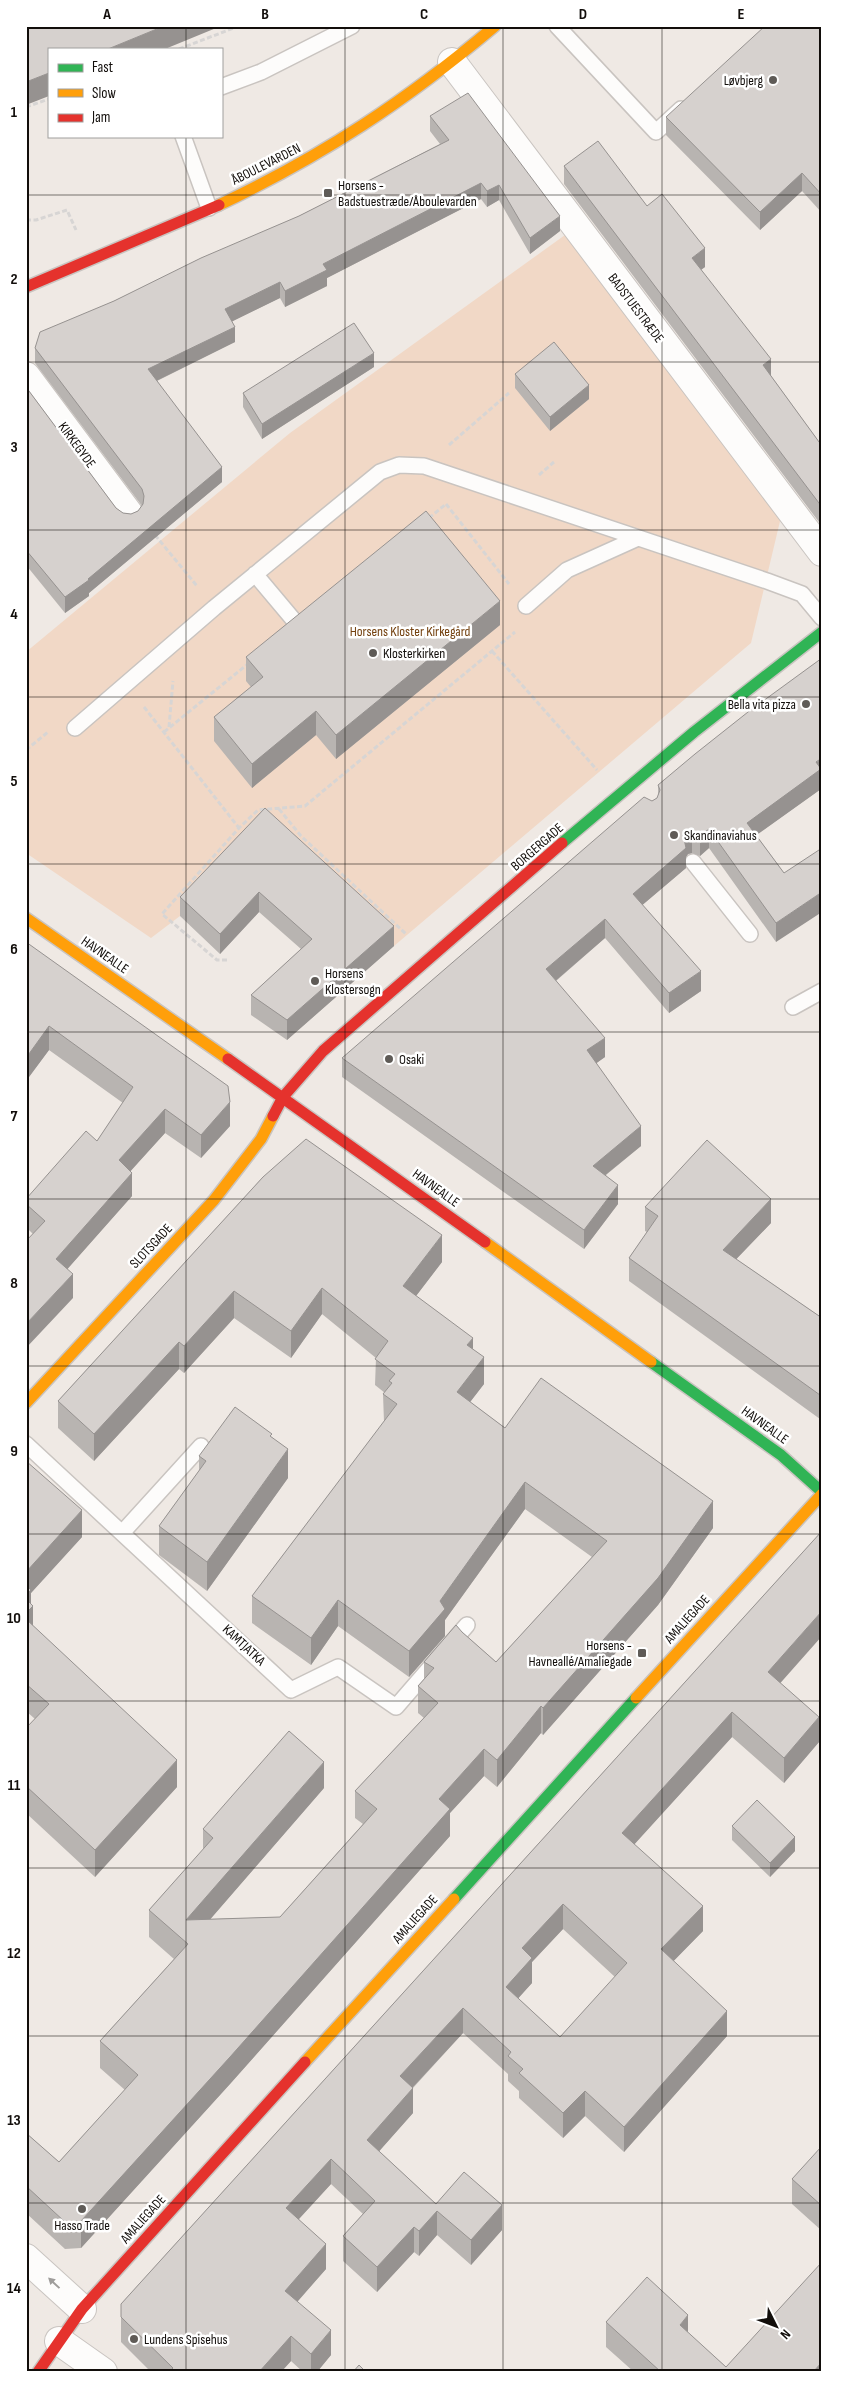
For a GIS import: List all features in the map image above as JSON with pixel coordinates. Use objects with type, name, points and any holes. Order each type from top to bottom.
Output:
[{"type":"street","name":"ÅBOULEVARDEN","points":[[26,288],[209,208],[289,170],[380,116],[452,62],[495,26]]},
{"type":"street","name":"BADSTUESTRÆDE","points":[[452,62],[822,552]]},
{"type":"street","name":"KIRKEGYDE","points":[[26,376],[129,514]]},
{"type":"street","name":"BORGERGADE","points":[[283,1097],[323,1051],[625,790],[747,688],[822,632]]},
{"type":"street","name":"HAVNEALLE","points":[[26,918],[283,1097],[781,1455],[822,1493]]},
{"type":"street","name":"SLOTSGADE","points":[[26,1403],[214,1200],[261,1139],[283,1097]]},
{"type":"street","name":"AMALIEGADE","points":[[38,2372],[82,2309],[822,1493]]},
{"type":"street","points":[[26,2258],[82,2309]]},
{"type":"street","points":[[59,2341],[103,2372]]},
{"type":"lane","points":[[222,87],[261,72],[352,26]]},
{"type":"lane","points":[[557,26],[656,132],[693,99]]},
{"type":"lane","points":[[184,138],[209,208]]},
{"type":"lane","points":[[75,728],[214,608],[380,472],[400,465],[424,466],[802,594],[822,618]]},
{"type":"lane","points":[[526,606],[568,570],[638,538]]},
{"type":"lane","points":[[255,574],[297,624]]},
{"type":"lane","points":[[625,790],[641,798]]},
{"type":"lane","points":[[693,862],[750,934]]},
{"type":"lane","points":[[793,1007],[822,991]]},
{"type":"lane","name":"KAMTJATKA","points":[[26,1444],[291,1690],[338,1667],[396,1707],[468,1625]]},
{"type":"lane","points":[[122,1533],[201,1446]]},
{"type":"path","points":[[182,48],[238,26]]},
{"type":"path","points":[[26,107],[48,98]]},
{"type":"path","points":[[26,220],[36,220],[67,210],[89,260]]},
{"type":"path","points":[[227,960],[217,960],[162,914],[239,828],[258,810],[306,806],[534,616],[433,487],[424,466],[509,393]]},
{"type":"path","points":[[160,539],[214,608]]},
{"type":"path","points":[[492,650],[625,790]]},
{"type":"path","points":[[126,684],[239,828]]},
{"type":"path","points":[[278,808],[301,836],[432,958]]},
{"type":"green space","name":"Horsens Kloster Kirkegård","points":[[565,235],[781,517],[751,643],[394,946],[265,828],[180,916],[151,938],[26,853],[26,652],[290,433]]},
{"type":"building","points":[[26,26],[164,26],[110,48],[48,48],[48,73],[26,82]]},
{"type":"building","name":"Løvbjerg","points":[[765,26],[822,26],[822,195],[802,173],[760,212],[666,117]]},
{"type":"building","points":[[468,93],[560,216],[530,238],[499,185],[487,191],[481,183],[323,264],[327,270],[285,291],[280,282],[225,309],[235,327],[148,369],[222,467],[89,580],[65,597],[26,550],[26,387],[116,508],[123,513],[131,514],[138,511],[143,504],[144,496],[142,489],[35,348],[40,332],[114,301],[201,258],[299,216],[449,140],[430,116]]},
{"type":"building","points":[[598,141],[647,206],[662,194],[705,248],[692,258],[771,359],[763,365],[822,446],[822,507],[564,166]]},
{"type":"building","points":[[354,323],[374,353],[262,424],[243,393]]},
{"type":"building","points":[[554,342],[589,385],[550,417],[515,374]]},
{"type":"building","name":"Klosterkirken","points":[[426,511],[500,601],[336,735],[316,711],[252,764],[214,717],[263,677],[246,657]]},
{"type":"building","points":[[822,658],[822,758],[816,762],[821,769],[747,823],[784,873],[822,848],[822,892],[776,923],[709,829],[700,836],[692,833],[684,839],[686,848],[633,894],[701,971],[669,993],[605,919],[546,969],[605,1038],[587,1050],[641,1126],[593,1166],[618,1185],[584,1230],[342,1058],[644,797],[652,801],[657,798],[660,790],[658,785],[695,754],[748,712]]},
{"type":"building","points":[[265,808],[394,926],[287,1020],[251,995],[312,939],[259,892],[220,934],[180,897]]},
{"type":"building","points":[[26,942],[228,1086],[230,1102],[201,1135],[165,1109],[119,1160],[132,1173],[56,1259],[73,1274],[26,1324],[26,1241],[45,1221],[26,1204],[26,1199],[86,1131],[97,1141],[133,1087],[49,1026],[26,1058]]},
{"type":"building","points":[[306,1139],[442,1235],[403,1286],[473,1338],[467,1345],[484,1357],[457,1392],[505,1428],[541,1378],[713,1501],[658,1578],[543,1708],[541,1706],[497,1760],[484,1749],[439,1799],[450,1809],[230,2057],[81,2221],[65,2222],[26,2186],[26,2133],[59,2162],[138,2075],[100,2041],[188,1944],[149,1910],[213,1838],[203,1829],[289,1731],[324,1762],[186,1920],[280,1917],[377,1809],[355,1791],[438,1703],[418,1686],[434,1668],[424,1662],[456,1625],[496,1662],[607,1541],[525,1482],[440,1601],[445,1609],[409,1651],[338,1600],[311,1638],[252,1596],[397,1404],[383,1394],[392,1383],[389,1381],[395,1374],[375,1359],[388,1341],[322,1288],[291,1331],[234,1291],[184,1346],[179,1342],[94,1434],[58,1401],[263,1177]]},
{"type":"building","points":[[707,1140],[771,1199],[723,1250],[822,1318],[822,1395],[629,1258],[658,1216],[645,1207]]},
{"type":"building","points":[[235,1407],[272,1434],[270,1436],[288,1449],[207,1562],[159,1526],[206,1461],[199,1456]]},
{"type":"building","points":[[26,1461],[82,1510],[26,1572]]},
{"type":"building","points":[[822,1531],[822,1611],[768,1672],[819,1717],[784,1758],[732,1712],[622,1833],[703,1906],[661,1949],[727,2011],[624,2127],[585,2091],[563,2113],[519,2073],[523,2069],[508,2056],[511,2052],[463,2008],[400,2076],[413,2088],[367,2140],[436,2204],[464,2172],[502,2205],[471,2240],[437,2211],[419,2231],[414,2227],[377,2267],[343,2236],[375,2201],[331,2159],[286,2208],[326,2244],[285,2291],[331,2330],[311,2354],[291,2336],[259,2372],[169,2372],[173,2368],[121,2317],[121,2304]],"holes":[[[563,1904],[627,1963],[560,2037],[506,1987],[532,1958],[522,1948]]]},
{"type":"building","points":[[26,1585],[31,1590],[26,1595]]},
{"type":"building","points":[[26,1599],[33,1606],[26,1613]]},
{"type":"building","points":[[26,1619],[177,1760],[95,1850],[26,1786],[26,1728],[49,1704],[26,1684]]},
{"type":"building","points":[[757,1800],[795,1837],[770,1863],[732,1826]]},
{"type":"building","points":[[822,2148],[822,2206],[792,2179]]},
{"type":"building","points":[[822,2262],[822,2362],[813,2372],[661,2372],[606,2322],[647,2277],[688,2315],[680,2325],[726,2367]]},
{"type":"building","points":[[359,2365],[366,2372],[353,2372]]},
{"type":"traffic: fast","points":[[562,843],[694,732],[822,632]]},
{"type":"traffic: fast","points":[[651,1362],[781,1455],[822,1492]]},
{"type":"traffic: fast","points":[[454,1899],[636,1698]]},
{"type":"traffic: slow","points":[[219,205],[294,166],[363,125],[429,79],[495,26]]},
{"type":"traffic: slow","points":[[26,918],[228,1059]]},
{"type":"traffic: slow","points":[[26,1403],[214,1200],[261,1139],[273,1116]]},
{"type":"traffic: slow","points":[[485,1242],[651,1362]]},
{"type":"traffic: slow","points":[[636,1698],[822,1494]]},
{"type":"traffic: slow","points":[[305,2062],[454,1899]]},
{"type":"traffic: jam","points":[[26,287],[219,205]]},
{"type":"traffic: jam","points":[[273,1116],[283,1097],[323,1051],[562,843]]},
{"type":"traffic: jam","points":[[228,1059],[485,1242]]},
{"type":"traffic: jam","points":[[38,2372],[82,2309],[305,2062]]},
{"type":"place","name":"Løvbjerg","points":[[773,80]]},
{"type":"place","name":"Horsens - Badstuestræde/Åboulevarden","points":[[328,193]]},
{"type":"place","name":"Klosterkirken","points":[[373,653]]},
{"type":"place","name":"Bella vita pizza","points":[[806,704]]},
{"type":"place","name":"Skandinaviahus","points":[[674,835]]},
{"type":"place","name":"Horsens Klostersogn","points":[[315,981]]},
{"type":"place","name":"Osaki","points":[[389,1059]]},
{"type":"place","name":"Horsens - Havneallé/Amaliegade","points":[[642,1653]]},
{"type":"place","name":"Hasso Trade","points":[[82,2209]]},
{"type":"place","name":"Lundens Spisehus","points":[[134,2339]]}]
